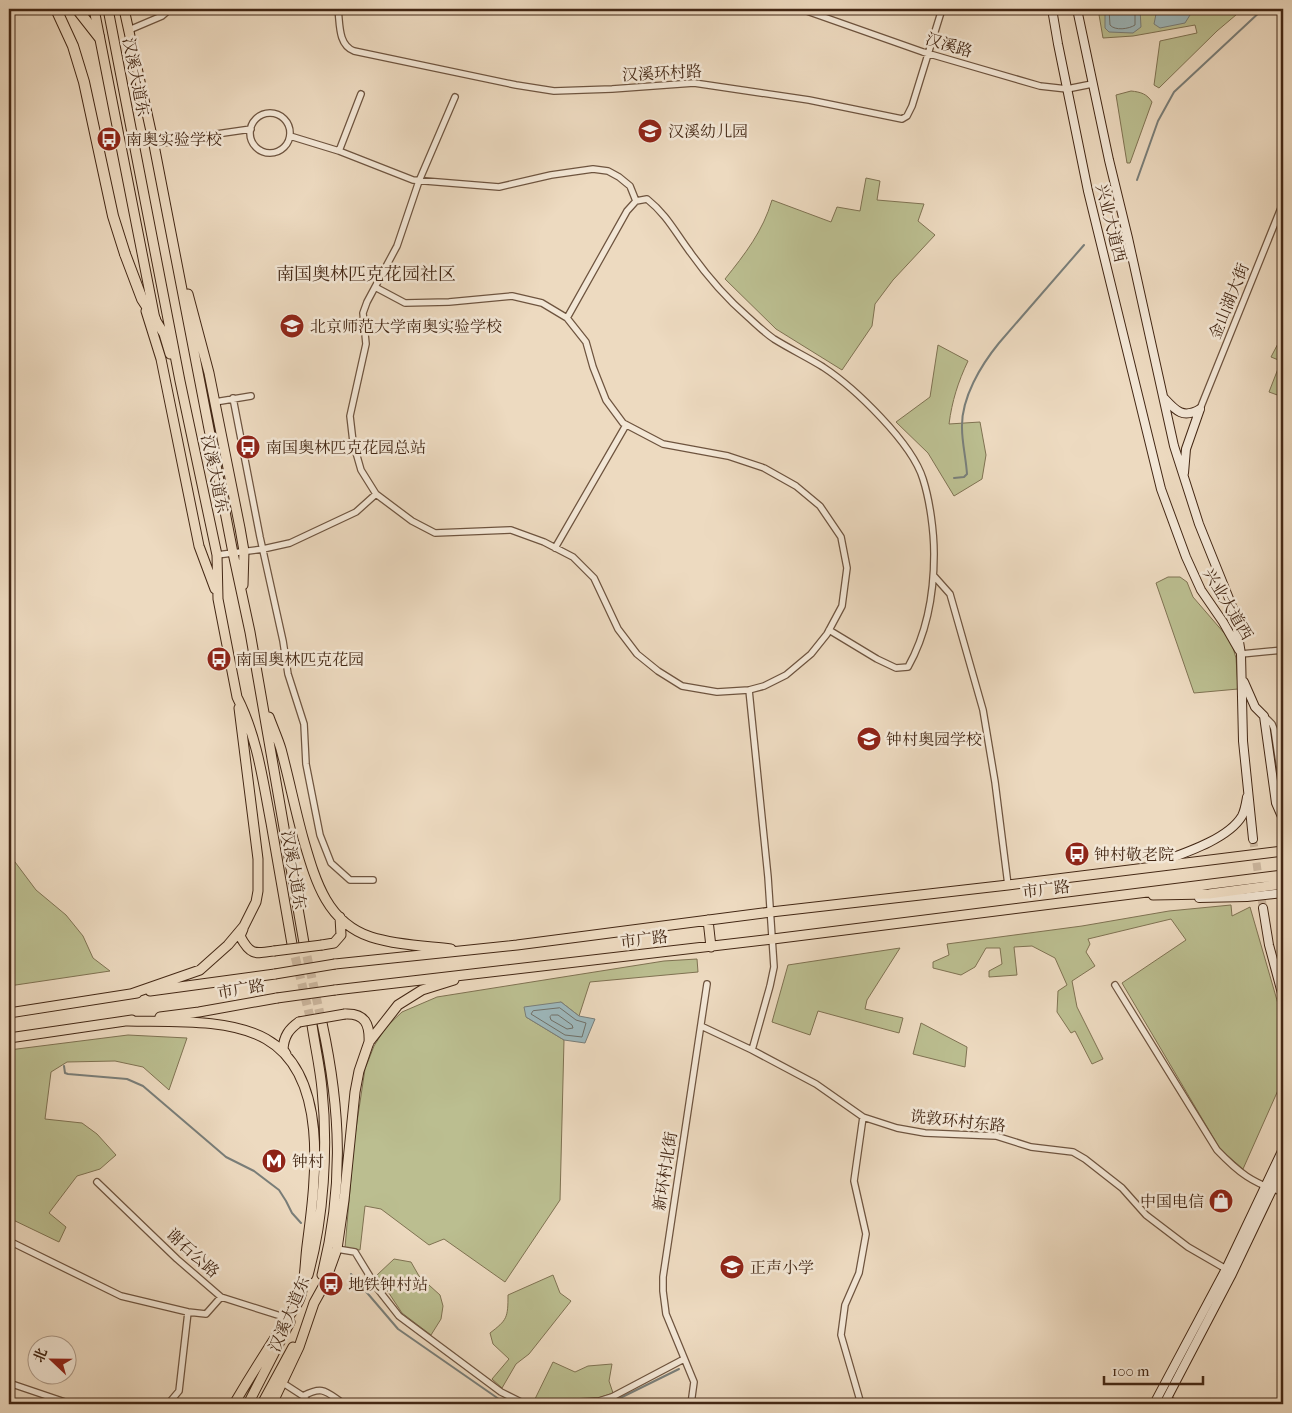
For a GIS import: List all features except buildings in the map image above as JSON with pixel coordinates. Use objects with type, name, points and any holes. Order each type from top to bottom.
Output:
[{"type":"highway","points":[[56,9],[73,46],[84,82],[113,216],[125,254],[142,299],[155,319]]},
{"type":"highway","points":[[77,9],[99,37]]},
{"type":"main road","points":[[94,9],[155,319],[164,334],[188,416]]},
{"type":"main road","name":"汉溪大道东","points":[[108,9],[204,491],[216,555],[218,599],[237,697],[254,742],[292,944]]},
{"type":"main road","name":"汉溪大道东","points":[[126,9],[243,597],[304,943]]},
{"type":"main road","points":[[176,259],[204,350],[215,402],[244,551],[243,597]]},
{"type":"main road","points":[[142,299],[161,359],[200,546],[218,599]]},
{"type":"main road","points":[[204,491],[220,488]]},
{"type":"main road","points":[[237,697],[258,860],[256,902],[240,936],[252,953],[274,952],[334,943],[342,935],[340,917]]},
{"type":"main road","points":[[262,699],[280,748],[316,883],[340,917],[348,924],[371,937],[466,951]]},
{"type":"main road","name":"市广路","points":[[9,1012],[335,964],[466,951],[771,912],[1283,851]]},
{"type":"main road","name":"市广路","points":[[9,1038],[199,1012],[335,990],[711,947],[1283,875]]},
{"type":"main road","points":[[1126,894],[1174,896],[1209,894],[1283,884]]},
{"type":"main road","points":[[708,920],[711,947]]},
{"type":"main road","points":[[131,994],[200,970],[228,945],[244,926]]},
{"type":"main road","points":[[272,1404],[299,1347],[314,1303],[324,1285],[337,1249],[355,1092],[359,1071],[369,1043],[398,1005],[422,990],[479,974]]},
{"type":"main road","points":[[234,1404],[300,1299],[312,1210],[314,1132],[304,1086],[283,1049],[287,1032],[299,1022],[354,1014],[363,1019],[370,1032],[369,1043]]},
{"type":"main road","points":[[128,1021],[226,1025],[266,1039],[290,1060]]},
{"type":"main road","name":"汉溪大道东","points":[[262,1404],[289,1355],[314,1303],[329,1248],[338,1172],[338,1136],[334,1085],[322,1023]]},
{"type":"main road","name":"汉溪大道东","points":[[248,1404],[279,1347],[300,1299],[312,1262],[320,1224],[324,1149],[322,1088],[312,1025]]},
{"type":"street","points":[[129,30],[162,16],[170,9]]},
{"type":"street","name":"汉溪环村路","points":[[338,9],[341,33],[347,48],[516,86],[554,91],[612,90],[694,83],[809,100],[902,119],[907,116],[912,106],[942,9]]},
{"type":"street","name":"汉溪路","points":[[801,9],[928,53],[1040,86],[1067,89],[1092,84]]},
{"type":"street","name":"兴业大道西","points":[[1052,9],[1088,191],[1161,489],[1186,558],[1200,590],[1223,622],[1241,654]]},
{"type":"street","name":"兴业大道西","points":[[1076,9],[1176,453],[1199,524],[1234,611],[1241,654]]},
{"type":"street","points":[[339,151],[361,94]]},
{"type":"street","points":[[375,287],[405,302],[449,302],[512,296],[542,303],[567,318],[586,342],[593,367],[606,400],[622,423],[663,444],[728,456],[764,468],[796,486],[820,506],[841,537],[847,568],[842,606],[811,654],[786,675],[764,686],[748,690],[717,692],[682,686],[658,672],[637,654],[618,629],[594,578],[573,557],[544,542],[511,530],[435,533],[412,521],[376,494],[361,470],[353,442],[350,416],[366,344],[363,313],[375,287],[397,246],[419,181],[455,97]]},
{"type":"street","points":[[269,113],[275,114],[286,121],[290,136],[281,150],[268,152],[256,147],[253,142],[251,129],[257,118],[269,113]]},
{"type":"street","points":[[154,145],[251,129]]},
{"type":"street","points":[[290,136],[339,151],[419,181],[499,187],[551,174],[593,169],[608,171],[630,186],[636,201]]},
{"type":"street","points":[[567,318],[627,211],[636,201],[647,199],[661,210],[689,252],[713,283],[747,316],[773,338],[825,368],[866,402],[906,446],[923,478],[934,535],[934,576],[926,622],[914,655],[908,667],[896,668],[876,659],[828,630]]},
{"type":"street","name":"金山湖大街","points":[[1200,409],[1283,204]]},
{"type":"street","points":[[215,402],[251,396]]},
{"type":"street","points":[[233,398],[283,641],[288,674],[304,724],[306,764],[320,835],[331,863],[350,880],[373,880]]},
{"type":"street","points":[[1163,398],[1182,413],[1187,414],[1200,409]]},
{"type":"street","points":[[1187,490],[1184,473],[1186,449],[1200,409]]},
{"type":"street","points":[[556,548],[626,425]]},
{"type":"street","points":[[216,555],[233,554],[290,543],[356,512],[376,494]]},
{"type":"street","points":[[934,576],[950,594],[983,710],[996,782],[1008,885]]},
{"type":"street","points":[[1253,839],[1243,741],[1241,654],[1283,650]]},
{"type":"street","points":[[1242,676],[1255,707],[1272,724],[1274,729],[1283,789]]},
{"type":"street","points":[[748,690],[771,912],[774,967],[752,1050]]},
{"type":"street","points":[[1264,716],[1276,804],[1283,819]]},
{"type":"street","points":[[1146,868],[1198,848],[1230,828],[1241,818],[1249,790]]},
{"type":"street","points":[[1174,896],[1213,899],[1283,893]]},
{"type":"street","points":[[1263,908],[1269,945],[1283,997]]},
{"type":"street","name":"新环村北街","points":[[691,1404],[694,1382],[666,1314],[663,1277],[708,984]]},
{"type":"street","points":[[1115,985],[1217,1150],[1234,1168],[1248,1178],[1283,1192]]},
{"type":"street","name":"诜敦环村东路","points":[[701,1026],[752,1050],[816,1084],[863,1117],[897,1128],[925,1133],[996,1136],[1031,1147],[1073,1152],[1122,1188],[1153,1221],[1188,1247],[1226,1269]]},
{"type":"street","points":[[862,1404],[841,1335],[845,1305],[859,1273],[866,1234],[854,1181],[863,1117]]},
{"type":"street","points":[[1176,1404],[1165,1402],[1235,1268],[1269,1188],[1283,1149]]},
{"type":"street","points":[[1154,1404],[1269,1188],[1283,1166]]},
{"type":"street","name":"谢石公路","points":[[97,1182],[177,1259],[221,1297],[287,1318]]},
{"type":"street","points":[[9,1243],[120,1296],[188,1312],[206,1314],[221,1297]]},
{"type":"street","points":[[337,1249],[355,1252],[377,1288],[399,1316],[501,1392],[523,1402],[535,1404]]},
{"type":"street","points":[[168,1404],[179,1391],[188,1312]]},
{"type":"street","points":[[541,1404],[599,1400],[612,1397],[684,1359]]},
{"type":"street","points":[[9,1383],[71,1404]]},
{"type":"street","points":[[283,1383],[303,1396],[310,1404]]},
{"type":"street","points":[[303,1396],[318,1390],[324,1391],[344,1404]]},
{"type":"green space","points":[[1098,9],[1243,9],[1217,31],[1159,88],[1154,85],[1160,41],[1197,33],[1195,25],[1133,36],[1103,38]]},
{"type":"green space","points":[[1131,91],[1143,94],[1152,102],[1130,163],[1127,163],[1116,95]]},
{"type":"green space","points":[[866,178],[880,181],[877,200],[924,204],[918,221],[935,235],[893,280],[875,304],[872,326],[842,370],[776,329],[725,279],[746,251],[764,222],[772,200],[831,222],[837,207],[860,211]]},
{"type":"green space","points":[[1283,334],[1283,397],[1269,392],[1281,361],[1271,357]]},
{"type":"green space","points":[[938,345],[968,361],[956,392],[949,424],[980,422],[986,455],[982,479],[954,496],[928,453],[896,422],[930,397]]},
{"type":"green space","points":[[1168,577],[1180,577],[1187,582],[1193,597],[1231,641],[1236,658],[1238,689],[1194,693],[1156,583]]},
{"type":"green space","points":[[9,854],[36,890],[66,915],[83,936],[93,958],[110,971],[9,986]]},
{"type":"green space","points":[[1231,905],[1232,916],[1250,907],[1283,1021],[1283,1079],[1243,1169],[1220,1149],[1122,983],[1186,940],[1171,919],[1088,939],[1090,944],[1086,952],[1095,966],[1072,981],[1077,1007],[1103,1059],[1092,1064],[1075,1031],[1071,1033],[1057,1012],[1058,991],[1067,985],[1055,958],[1032,946],[1014,947],[1017,975],[989,977],[989,971],[1002,964],[1000,948],[986,948],[975,967],[961,975],[933,968],[933,962],[949,955],[947,944],[1082,926],[1169,911]]},
{"type":"green space","points":[[900,948],[867,1000],[865,1009],[903,1018],[899,1033],[818,1011],[810,1035],[772,1022],[788,965]]},
{"type":"green space","points":[[697,959],[698,972],[590,982],[579,1016],[561,1002],[526,1017],[564,1040],[560,1200],[505,1282],[444,1239],[429,1245],[381,1209],[365,1206],[360,1250],[345,1248],[354,1142],[365,1069],[374,1046],[386,1027],[402,1012],[437,997],[664,961]]},
{"type":"green space","points":[[921,1023],[967,1047],[965,1067],[913,1054]]},
{"type":"green space","points":[[128,1035],[187,1038],[169,1090],[143,1067],[115,1061],[67,1062],[51,1072],[45,1119],[82,1123],[97,1134],[116,1155],[100,1169],[77,1176],[49,1213],[66,1227],[59,1242],[9,1218],[9,1050]]},
{"type":"green space","points":[[394,1259],[411,1262],[419,1276],[440,1295],[443,1306],[441,1319],[431,1335],[402,1313],[377,1275]]},
{"type":"green space","points":[[553,1275],[560,1293],[571,1301],[529,1354],[516,1364],[502,1388],[492,1379],[509,1359],[493,1344],[490,1333],[500,1325],[507,1314],[508,1295]]},
{"type":"green space","points":[[553,1362],[575,1372],[588,1366],[612,1364],[609,1381],[613,1393],[598,1398],[534,1401]]},
{"type":"water","points":[[1105,9],[1140,9],[1141,27],[1133,33],[1109,32],[1105,28]]},
{"type":"water","points":[[1157,9],[1189,9],[1190,15],[1185,23],[1160,28],[1154,24]]},
{"type":"water","points":[[561,1002],[579,1016],[595,1019],[585,1043],[564,1040],[526,1017],[524,1007]]},
{"type":"waterway","points":[[1137,180],[1158,121],[1174,92],[1263,9]]},
{"type":"waterway","points":[[954,478],[964,477],[967,474],[962,434],[963,417],[973,382],[985,361],[999,343],[1084,245]]},
{"type":"waterway","points":[[64,1066],[65,1073],[68,1074],[127,1079],[143,1086],[226,1157],[254,1171],[279,1190],[292,1213],[301,1223]]},
{"type":"waterway","points":[[351,1274],[398,1329],[506,1404]]},
{"type":"waterway","points":[[608,1404],[679,1369]]},
{"type":"tunnel","points":[[1253,839],[1263,908]]},
{"type":"tunnel","points":[[304,943],[322,1023]]},
{"type":"tunnel","points":[[292,944],[312,1025]]},
{"type":"place","name":"汉溪幼儿园","points":[[650,131]]},
{"type":"place","name":"南奥实验学校","points":[[109,139]]},
{"type":"place","name":"北京师范大学南奥实验学校","points":[[292,326]]},
{"type":"place","name":"南国奥林匹克花园总站","points":[[248,447]]},
{"type":"place","name":"南国奥林匹克花园","points":[[219,659]]},
{"type":"place","name":"钟村奥园学校","points":[[869,739]]},
{"type":"place","name":"钟村敬老院","points":[[1077,854]]},
{"type":"place","name":"钟村","points":[[274,1161]]},
{"type":"place","name":"中国电信","points":[[1221,1201]]},
{"type":"place","name":"正声小学","points":[[732,1267]]},
{"type":"place","name":"地铁钟村站","points":[[331,1284]]},
{"type":"district","name":"南国奥林匹克花园社区","points":[[366,274]]}]
